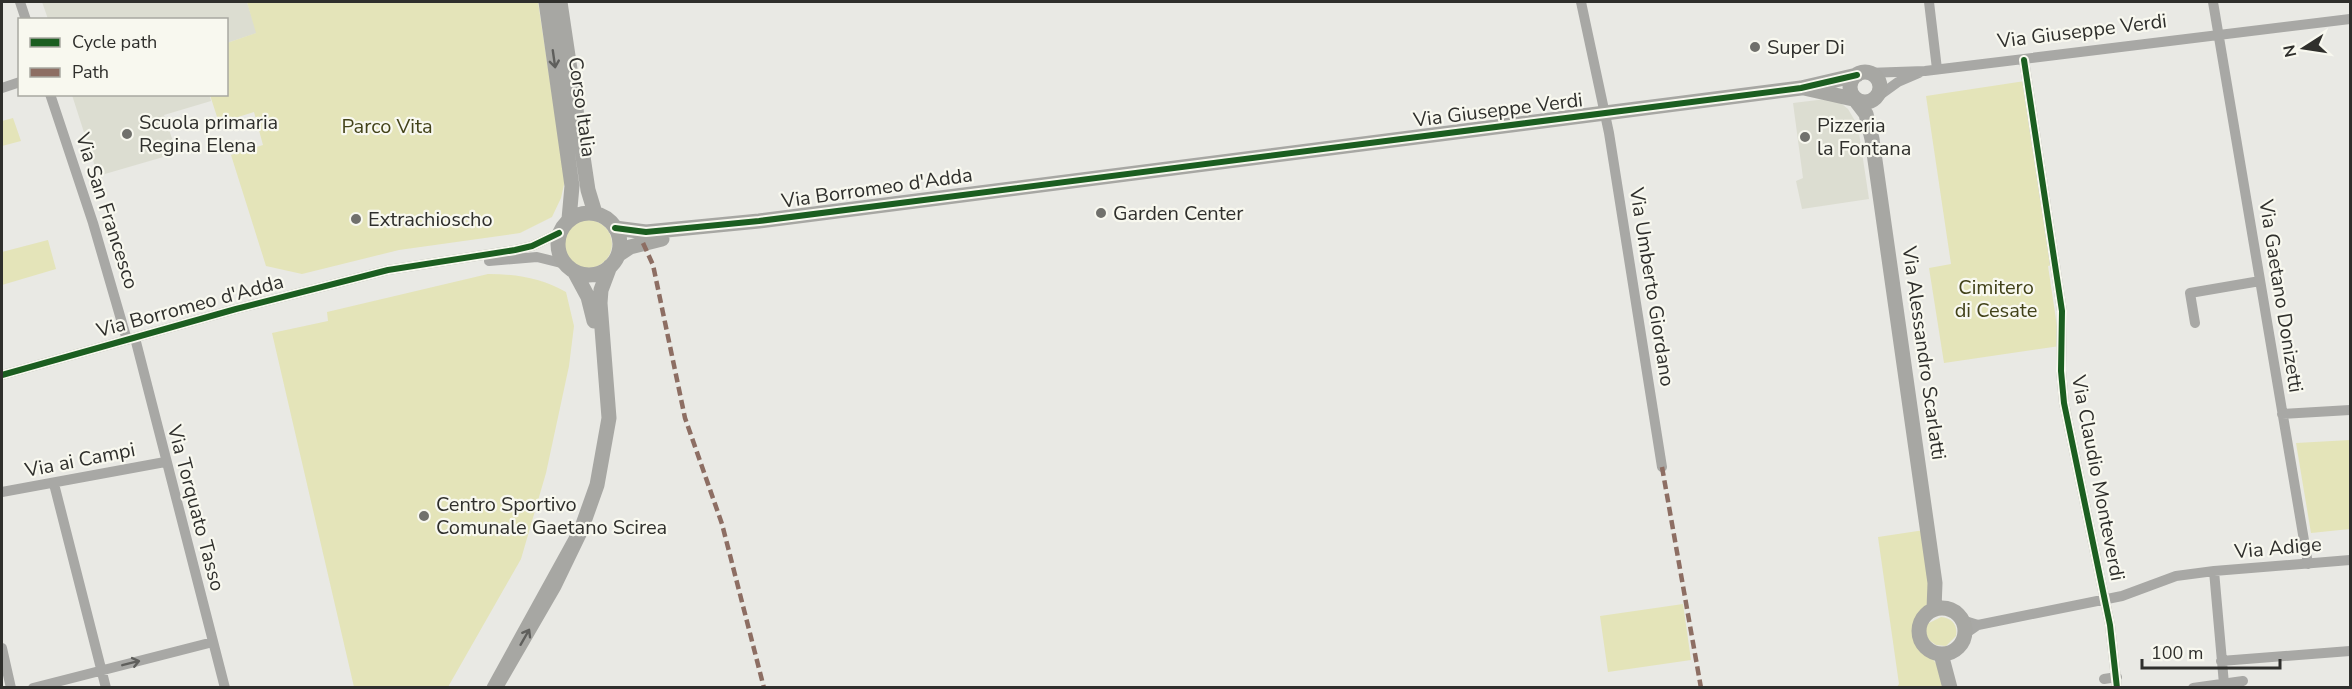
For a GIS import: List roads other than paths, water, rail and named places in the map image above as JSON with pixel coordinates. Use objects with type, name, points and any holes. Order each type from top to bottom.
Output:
[{"type":"street","points":[[20,2],[25,18]]},
{"type":"street","name":"Corso Italia","points":[[546,2],[572,184],[569,219]]},
{"type":"street","name":"Corso Italia","points":[[560,2],[588,189],[595,213]]},
{"type":"street","name":"Via Umberto Giordano","points":[[1581,2],[1622,206],[1662,467]]},
{"type":"street","points":[[1929,2],[1931,70]]},
{"type":"street","name":"Via Gaetano Donizetti","points":[[2213,2],[2308,564]]},
{"type":"street","name":"Via Giuseppe Verdi","points":[[1143,172],[1801,88],[1862,74],[1931,70],[2024,60],[2350,19]]},
{"type":"street","name":"Via Claudio Monteverdi","points":[[2024,60],[2062,311],[2061,371],[2065,410],[2104,600],[2117,682]]},
{"type":"street","name":"Via Giuseppe Verdi","points":[[1879,95],[1898,82],[1931,70]]},
{"type":"street","points":[[1862,74],[1878,77],[1879,95],[1868,100],[1854,100],[1849,89],[1850,81],[1862,74]]},
{"type":"street","points":[[2,88],[18,83]]},
{"type":"street","name":"Via Giuseppe Verdi","points":[[1801,88],[1854,100]]},
{"type":"street","name":"Via Alessandro Scarlatti","points":[[1871,129],[1879,95]]},
{"type":"street","name":"Via San Francesco","points":[[51,96],[131,339]]},
{"type":"street","name":"Via Alessandro Scarlatti","points":[[1854,100],[1866,114],[1871,129],[1940,609]]},
{"type":"street","name":"Via Borromeo d'Adda","points":[[615,228],[646,232],[759,221],[930,197],[1143,172]]},
{"type":"street","points":[[495,687],[554,586],[581,530],[597,485],[605,441],[609,397],[600,303],[602,290],[620,243],[615,228],[603,216],[595,213],[579,214],[569,219],[559,233],[558,250],[584,287],[592,309],[603,392],[605,441]]},
{"type":"street","name":"Via Borromeo d'Adda","points":[[614,260],[643,243],[759,221]]},
{"type":"street","name":"Via Borromeo d'Adda","points":[[2,375],[388,270],[514,250],[532,246],[559,233]]},
{"type":"street","name":"Via Borromeo d'Adda","points":[[388,270],[529,257],[569,268]]},
{"type":"street","points":[[569,268],[593,275],[614,260]]},
{"type":"street","points":[[2195,323],[2190,292],[2260,281]]},
{"type":"street","name":"Via Torquato Tasso","points":[[131,339],[225,687]]},
{"type":"street","points":[[2282,414],[2350,410]]},
{"type":"street","name":"Via ai Campi","points":[[2,492],[165,462]]},
{"type":"street","points":[[54,483],[106,687]]},
{"type":"street","name":"Via Adige","points":[[2223,684],[2214,571],[2350,560]]},
{"type":"street","points":[[1964,627],[2021,620],[2140,590],[2176,576],[2214,571]]},
{"type":"street","points":[[1940,609],[1953,610],[1964,627],[1959,647],[1947,652],[1930,650],[1920,637],[1921,621],[1940,609]]},
{"type":"street","points":[[33,687],[213,642]]},
{"type":"street","points":[[2,648],[12,687]]},
{"type":"street","points":[[2222,661],[2350,651]]},
{"type":"street","points":[[1947,652],[1949,683]]},
{"type":"street","points":[[2193,687],[2243,684],[2242,659]]},
{"type":"street","points":[[2104,679],[2117,682]]},
{"type":"place","name":"Super Di","points":[[1755,47]]},
{"type":"place","name":"Scuola primaria Regina Elena","points":[[127,134]]},
{"type":"place","name":"Pizzeria la Fontana","points":[[1805,137]]},
{"type":"place","name":"Garden Center","points":[[1101,213]]},
{"type":"place","name":"Extrachioscho","points":[[356,219]]},
{"type":"place","name":"Centro Sportivo Comunale Gaetano Scirea","points":[[424,516]]},
{"type":"park label","name":"Parco Vita","points":[[387,126]]},
{"type":"park label","name":"Cimitero di Cesate","points":[[1996,298]]}]
